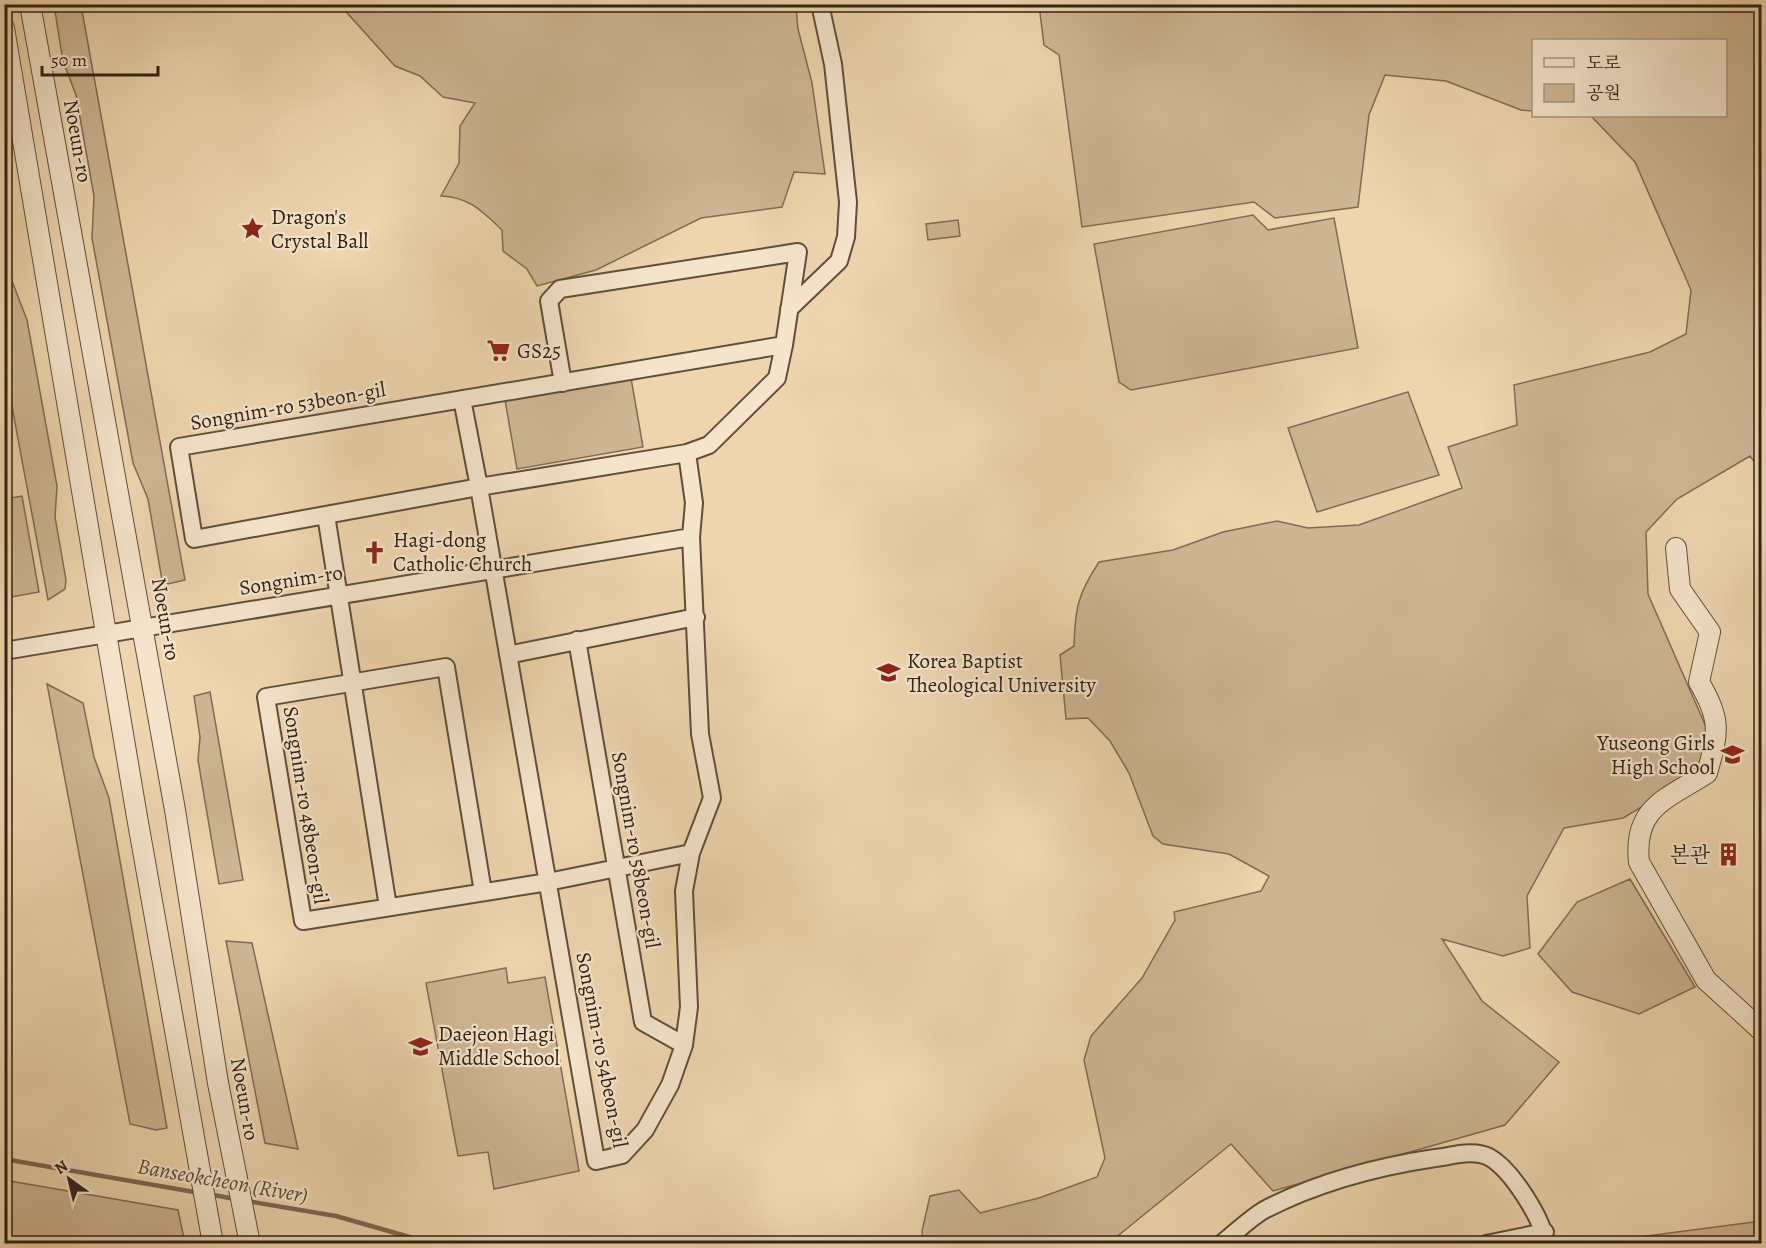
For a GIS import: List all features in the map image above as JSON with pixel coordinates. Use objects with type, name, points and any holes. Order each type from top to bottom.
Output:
[{"type":"street","name":"Noeun-ro","points":[[30,4],[143,627],[232,1157],[250,1244]]},
{"type":"street","points":[[789,309],[839,261],[846,237],[848,202],[833,64],[820,4]]},
{"type":"street","points":[[4,28],[195,1154],[213,1242]]},
{"type":"street","name":"Songnim-ro 53beon-gil","points":[[563,383],[549,301],[560,289],[798,252],[784,345],[777,378],[709,445],[687,453],[478,487],[194,539],[179,447],[563,383],[784,345]]},
{"type":"street","points":[[462,399],[493,569]]},
{"type":"street","points":[[687,453],[694,503],[691,537]]},
{"type":"street","points":[[327,515],[388,907]]},
{"type":"street","name":"Songnim-ro","points":[[4,651],[691,537]]},
{"type":"street","name":"Songnim-ro 54beon-gil","points":[[493,569],[596,1161],[622,1155],[645,1130],[670,1084],[684,1045],[689,1007],[684,891],[691,853],[712,798],[700,734],[691,537]]},
{"type":"street","points":[[1676,548],[1680,589],[1710,632],[1699,682],[1714,709],[1717,739],[1707,773],[1649,811],[1637,840],[1639,862],[1706,980],[1761,1031]]},
{"type":"street","points":[[508,655],[696,617]]},
{"type":"street","name":"Songnim-ro 58beon-gil","points":[[577,640],[643,1022],[684,1045]]},
{"type":"street","name":"Songnim-ro 48beon-gil","points":[[483,892],[446,667],[266,697],[303,921],[548,882],[691,853]]},
{"type":"street","points":[[1221,1244],[1263,1211],[1347,1176],[1392,1164],[1470,1153],[1489,1157],[1508,1174],[1534,1211],[1545,1238],[1486,1244]]},
{"type":"green space","points":[[54,5],[81,5],[185,580],[168,584],[162,580],[148,499],[133,463],[92,238],[94,196],[76,95],[63,61]]},
{"type":"green space","points":[[340,5],[796,5],[798,29],[812,83],[825,174],[794,172],[782,207],[701,218],[596,270],[537,286],[527,269],[503,251],[502,230],[495,223],[467,202],[441,196],[459,163],[460,126],[475,103],[443,97],[420,76],[395,66]]},
{"type":"green space","points":[[1039,5],[1761,5],[1761,471],[1750,456],[1677,499],[1646,532],[1648,594],[1710,736],[1696,775],[1623,818],[1564,828],[1527,896],[1530,948],[1503,956],[1442,939],[1482,1001],[1559,1062],[1505,1125],[1273,1191],[1231,1144],[1109,1243],[923,1243],[922,1231],[930,1196],[959,1190],[980,1213],[1039,1198],[1097,1177],[1105,1158],[1084,1060],[1091,1036],[1142,978],[1175,920],[1174,912],[1261,891],[1269,876],[1229,854],[1163,844],[1153,836],[1129,773],[1110,741],[1088,718],[1066,719],[1060,655],[1074,646],[1075,621],[1079,602],[1086,583],[1099,562],[1173,550],[1223,532],[1277,521],[1308,528],[1359,525],[1462,488],[1448,447],[1517,425],[1514,385],[1650,352],[1686,334],[1691,290],[1635,162],[1592,117],[1727,117],[1727,39],[1532,39],[1532,111],[1521,110],[1446,81],[1385,75],[1369,115],[1358,207],[1275,218],[1254,202],[1082,227],[1059,55],[1044,45]]},
{"type":"green space","points":[[1253,215],[1268,230],[1334,218],[1358,348],[1131,390],[1119,382],[1094,244]]},
{"type":"green space","points":[[958,220],[960,236],[928,240],[926,224]]},
{"type":"green space","points":[[5,233],[12,281],[27,320],[57,486],[55,517],[66,580],[65,589],[48,600],[5,369]]},
{"type":"green space","points":[[631,378],[643,447],[517,469],[505,400]]},
{"type":"green space","points":[[1408,392],[1439,475],[1317,512],[1288,428]]},
{"type":"green space","points":[[22,496],[39,592],[5,598],[5,499]]},
{"type":"green space","points":[[47,684],[83,703],[94,757],[109,798],[167,1128],[156,1130],[130,1124]]},
{"type":"green space","points":[[210,692],[243,880],[219,884],[198,760],[200,737],[194,696]]},
{"type":"green space","points":[[1630,879],[1695,987],[1639,1014],[1572,992],[1538,954],[1577,902]]},
{"type":"green space","points":[[226,941],[252,943],[298,1149],[265,1143]]},
{"type":"green space","points":[[506,968],[508,983],[545,977],[579,1171],[494,1189],[488,1152],[458,1156],[426,983]]},
{"type":"green space","points":[[4,1180],[178,1210],[185,1243],[5,1243]]},
{"type":"green space","points":[[1761,1221],[1761,1243],[1593,1243]]},
{"type":"waterway","name":"Banseokcheon (River)","points":[[4,1159],[200,1193]]},
{"type":"waterway","name":"Banseokcheon (River)","points":[[208,1194],[235,1199]]},
{"type":"waterway","name":"Banseokcheon (River)","points":[[247,1201],[336,1216],[434,1244]]},
{"type":"place","name":"Dragon's Crystal Ball","points":[[253,229]]},
{"type":"place","name":"GS25","points":[[499,351]]},
{"type":"place","name":"Hagi-dong Catholic Church","points":[[375,552]]},
{"type":"place","name":"Korea Baptist Theological University","points":[[889,673]]},
{"type":"place","name":"Yuseong Girls High School","points":[[1733,755]]},
{"type":"place","name":"본관","points":[[1728,855]]},
{"type":"place","name":"Daejeon Hagi Middle School","points":[[420,1046]]}]
